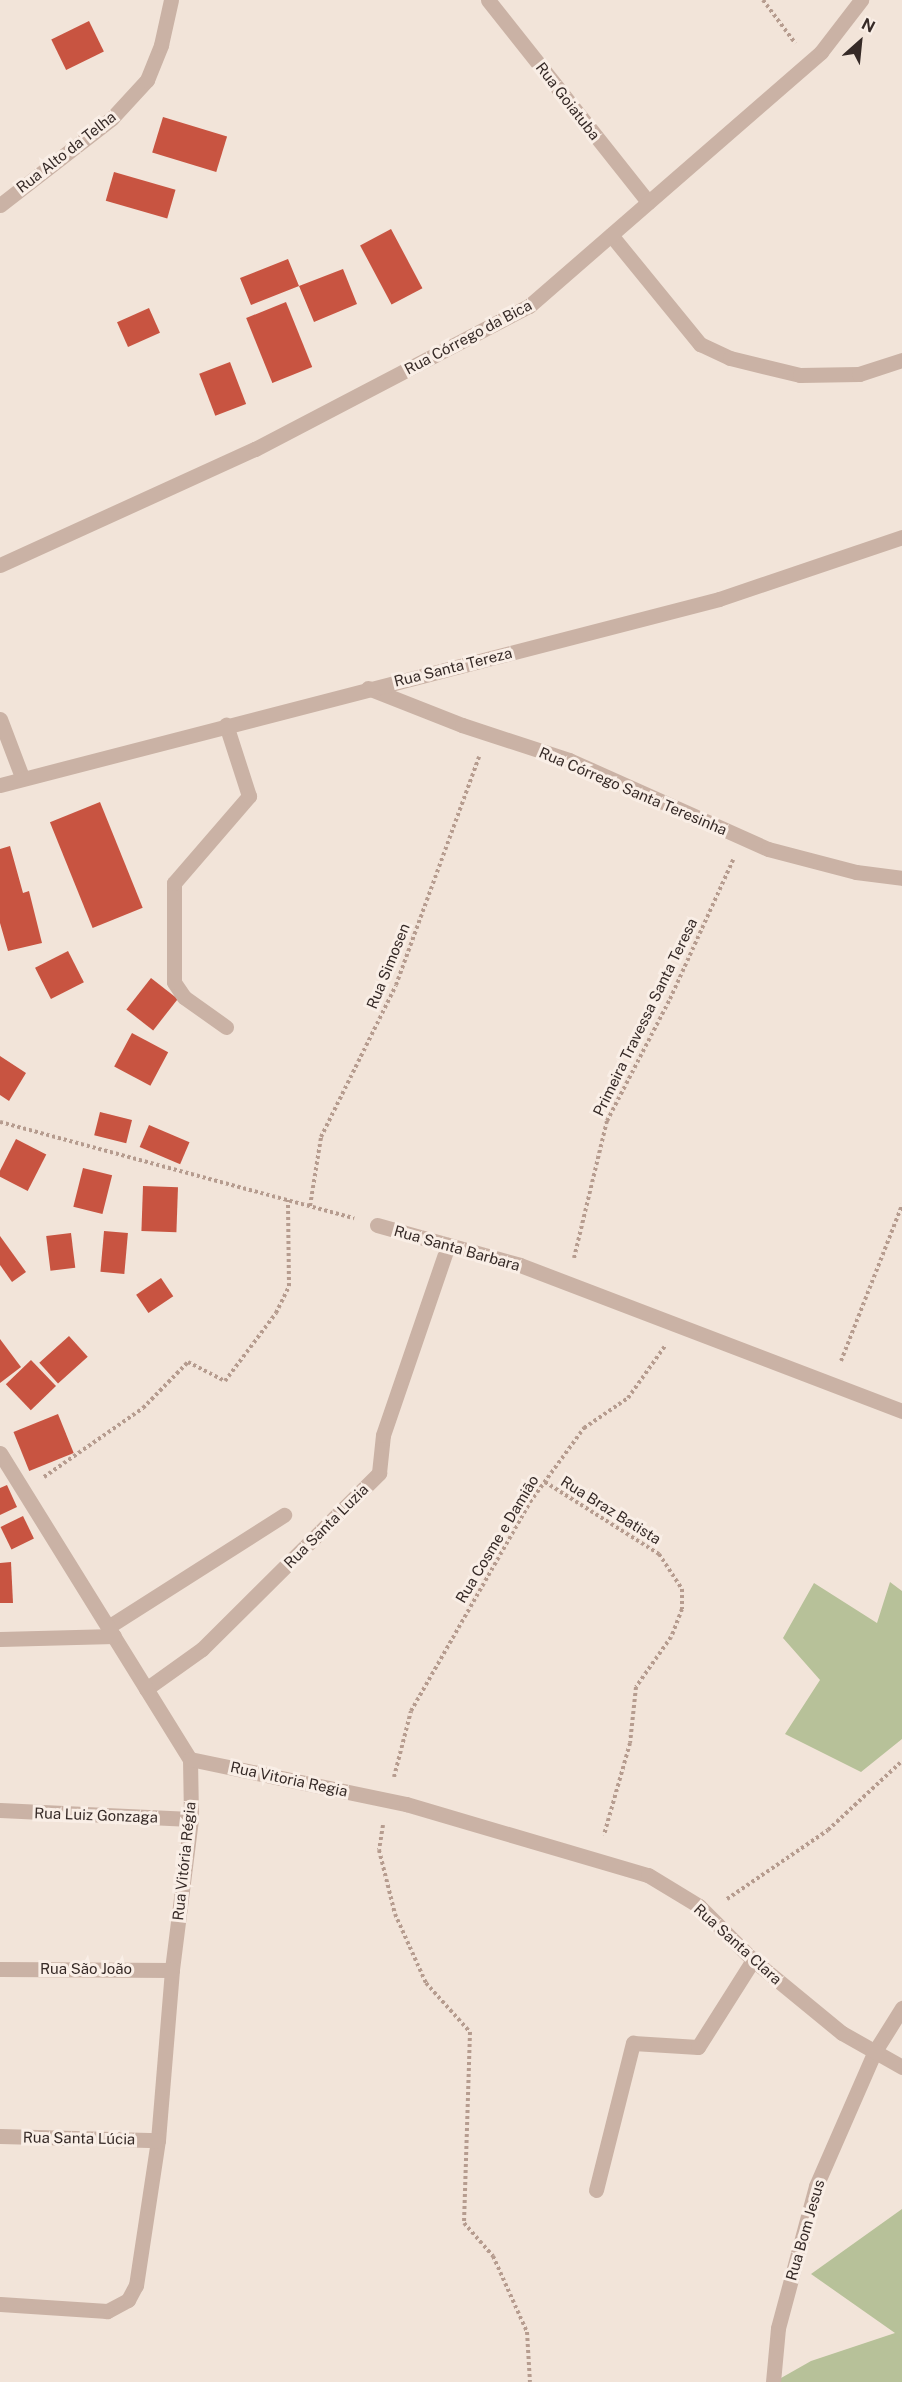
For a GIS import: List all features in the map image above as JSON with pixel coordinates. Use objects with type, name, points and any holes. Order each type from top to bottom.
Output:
[{"type":"street","name":"Rua Alto da Telha","points":[[0,205],[112,118],[147,80],[171,0]]},
{"type":"street","name":"Rua Goiatuba","points":[[488,0],[648,202]]},
{"type":"street","name":"Rua Córrego da Bica","points":[[0,565],[255,449],[529,306],[809,62],[861,0]]},
{"type":"street","points":[[611,234],[700,344],[730,358],[800,375],[859,374],[902,360]]},
{"type":"street","name":"Rua Santa Tereza","points":[[0,785],[22,777],[719,599],[902,537]]},
{"type":"street","name":"Rua Córrego Santa Teresinha","points":[[368,688],[488,734],[569,760],[768,849],[856,872],[902,878]]},
{"type":"street","points":[[0,719],[22,777]]},
{"type":"street","points":[[226,725],[249,796],[174,883],[174,982],[184,997],[226,1027]]},
{"type":"street","name":"Rua Santa Barbara","points":[[377,1225],[568,1283],[902,1410]]},
{"type":"street","name":"Rua Santa Luzia","points":[[146,1689],[202,1649],[379,1473],[383,1434],[448,1245]]},
{"type":"street","points":[[0,1453],[190,1759]]},
{"type":"street","points":[[0,1639],[111,1631],[284,1515]]},
{"type":"street","name":"Rua Vitoria Regia","points":[[190,1759],[387,1800]]},
{"type":"street","name":"Rua Vitória Régia","points":[[0,2304],[106,2311],[128,2300],[136,2285],[158,2140],[172,1970],[191,1819],[190,1759]]},
{"type":"street","name":"Rua Santa Clara","points":[[387,1800],[648,1875],[706,1913],[753,1960],[842,2033],[902,2067]]},
{"type":"street","name":"Rua Luiz Gonzaga","points":[[0,1810],[191,1819]]},
{"type":"street","points":[[596,2190],[633,2043],[698,2047],[753,1960]]},
{"type":"street","name":"Rua São João","points":[[0,1969],[172,1970]]},
{"type":"street","name":"Rua Bom Jesus","points":[[773,2382],[778,2328],[816,2187],[875,2051],[902,2008]]},
{"type":"street","name":"Rua Santa Lúcia","points":[[0,2136],[158,2140]]},
{"type":"path","points":[[763,0],[809,62]]},
{"type":"path","name":"Rua Simosen","points":[[310,1206],[321,1137],[396,985],[488,734]]},
{"type":"path","name":"Primeira Travessa Santa Teresa","points":[[568,1283],[607,1121],[669,999],[743,838]]},
{"type":"path","name":"Rua Santa Barbara","points":[[0,1122],[377,1225]]},
{"type":"path","points":[[24,1491],[143,1408],[188,1362],[225,1381],[276,1312],[289,1286],[288,1200]]},
{"type":"path","points":[[832,1384],[902,1205]]},
{"type":"path","name":"Rua Cosme e Damião","points":[[530,2382],[527,2332],[493,2256],[464,2223],[470,2032],[426,1983],[395,1914],[379,1850],[387,1800],[411,1711],[545,1482],[584,1428],[628,1398],[680,1325]]},
{"type":"path","name":"Rua Braz Batista","points":[[545,1482],[659,1554],[682,1588],[682,1609],[670,1637],[636,1687],[630,1743],[597,1859]]},
{"type":"path","points":[[706,1913],[828,1830],[902,1761]]},
{"type":"green space","points":[[890,1582],[902,1591],[902,1739],[861,1772],[785,1734],[820,1680],[783,1638],[814,1583],[877,1623]]},
{"type":"green space","points":[[902,2209],[902,2382],[774,2382],[811,2361],[895,2333],[811,2274]]},
{"type":"building","points":[[89,21],[104,52],[66,70],[51,39]]},
{"type":"building","points":[[163,117],[227,137],[216,172],[152,152]]},
{"type":"building","points":[[114,172],[176,190],[167,218],[106,201]]},
{"type":"building","points":[[391,229],[422,288],[392,305],[360,245]]},
{"type":"building","points":[[288,259],[299,286],[251,305],[240,278]]},
{"type":"building","points":[[343,269],[357,304],[314,322],[299,286]]},
{"type":"building","points":[[286,302],[312,367],[272,383],[246,318]]},
{"type":"building","points":[[149,308],[160,333],[128,347],[117,322]]},
{"type":"building","points":[[230,362],[246,404],[215,416],[199,374]]},
{"type":"building","points":[[100,802],[143,908],[93,928],[50,822]]},
{"type":"building","points":[[10,846],[23,893],[29,891],[42,943],[8,951],[0,923],[0,849]]},
{"type":"building","points":[[68,951],[84,982],[51,999],[35,968]]},
{"type":"building","points":[[151,978],[178,999],[153,1030],[126,1010]]},
{"type":"building","points":[[132,1033],[168,1052],[150,1086],[114,1067]]},
{"type":"building","points":[[0,1056],[26,1073],[9,1101],[0,1095]]},
{"type":"building","points":[[100,1112],[132,1120],[126,1143],[94,1135]]},
{"type":"building","points":[[149,1125],[190,1142],[180,1164],[140,1147]]},
{"type":"building","points":[[16,1139],[46,1154],[28,1191],[0,1177],[0,1170]]},
{"type":"building","points":[[83,1168],[112,1175],[102,1214],[73,1207]]},
{"type":"building","points":[[143,1186],[178,1187],[176,1232],[141,1231]]},
{"type":"building","points":[[104,1231],[128,1233],[124,1274],[100,1272]]},
{"type":"building","points":[[71,1233],[75,1268],[50,1271],[46,1236]]},
{"type":"building","points":[[0,1236],[26,1272],[12,1282],[0,1265]]},
{"type":"building","points":[[161,1278],[173,1296],[148,1313],[136,1295]]},
{"type":"building","points":[[69,1336],[88,1357],[58,1384],[39,1363]]},
{"type":"building","points":[[0,1339],[21,1367],[0,1383]]},
{"type":"building","points":[[31,1360],[56,1386],[31,1410],[6,1384]]},
{"type":"building","points":[[58,1414],[74,1453],[29,1471],[13,1432]]},
{"type":"building","points":[[7,1485],[17,1507],[0,1515],[0,1488]]},
{"type":"building","points":[[23,1516],[34,1538],[11,1549],[1,1527]]},
{"type":"building","points":[[11,1562],[13,1603],[0,1603],[0,1563]]}]
